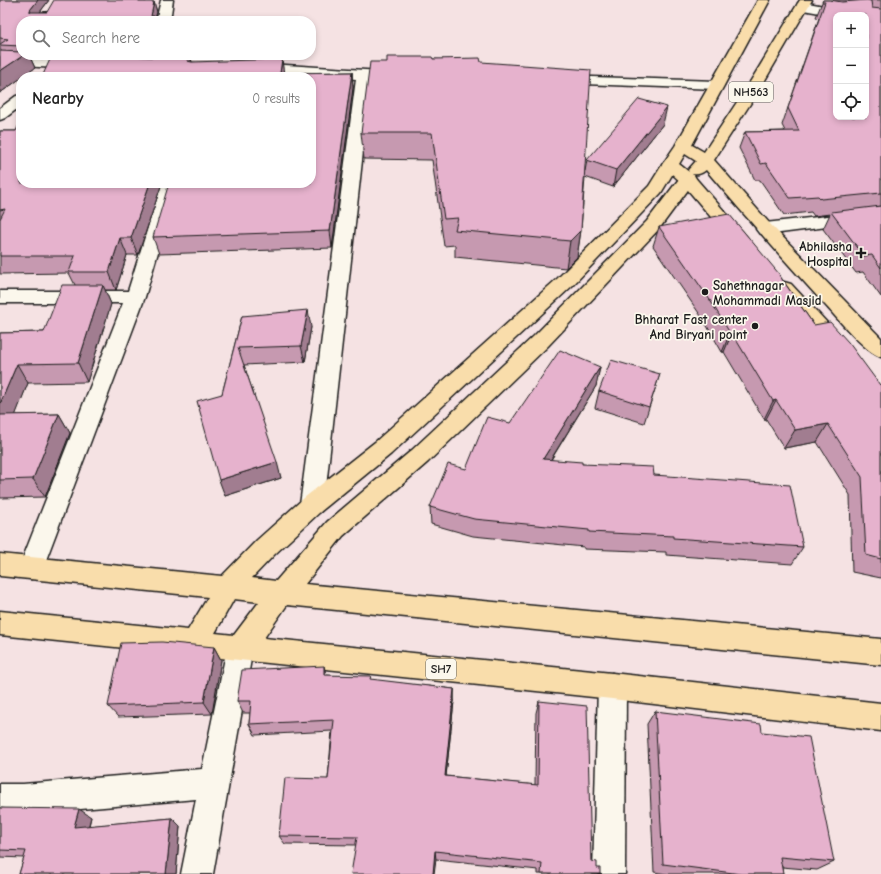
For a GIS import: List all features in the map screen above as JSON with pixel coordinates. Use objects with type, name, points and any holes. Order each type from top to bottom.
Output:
[{"type":"main road","name":"NH563","points":[[670,165],[683,146],[764,0]]},
{"type":"main road","name":"NH563","points":[[688,179],[706,160],[754,87],[804,3]]},
{"type":"main road","points":[[683,146],[706,160],[765,229],[854,324],[881,350]]},
{"type":"main road","points":[[195,643],[226,589],[266,547],[312,505],[383,448],[565,282],[655,189],[670,165],[688,179],[748,249]]},
{"type":"main road","points":[[240,648],[282,592],[334,529],[420,456],[547,336],[653,225],[688,179]]},
{"type":"main road","points":[[775,278],[850,359]]},
{"type":"main road","points":[[0,565],[226,589],[282,592],[881,652]]},
{"type":"main road","name":"SH7","points":[[0,623],[612,686],[881,717]]},
{"type":"street","points":[[164,16],[167,0]]},
{"type":"street","points":[[804,3],[838,12]]},
{"type":"street","points":[[0,61],[16,57]]},
{"type":"street","points":[[39,60],[66,64],[88,65]]},
{"type":"street","points":[[56,72],[66,64]]},
{"type":"street","points":[[238,66],[364,75],[411,76]]},
{"type":"street","points":[[312,505],[364,75]]},
{"type":"street","points":[[545,80],[717,84]]},
{"type":"street","points":[[0,114],[16,103]]},
{"type":"street","points":[[31,568],[135,297],[168,188]]},
{"type":"street","points":[[765,229],[881,216]]},
{"type":"street","points":[[0,297],[135,297]]},
{"type":"street","points":[[197,874],[240,648]]},
{"type":"street","points":[[609,874],[612,686]]},
{"type":"street","points":[[0,799],[23,799],[215,783]]},
{"type":"building","points":[[0,0],[38,0],[30,12],[47,12],[54,0],[140,0],[139,2],[154,2],[151,16],[16,16],[16,46],[0,45],[8,39],[0,38]]},
{"type":"building","points":[[823,0],[842,2],[867,0],[871,1],[872,8],[881,9],[881,193],[821,199],[818,196],[790,198],[766,163],[761,164],[745,132],[799,131],[788,108],[825,2],[822,2]]},
{"type":"building","points":[[0,51],[16,52],[16,60],[0,71]]},
{"type":"building","points":[[387,57],[432,57],[433,59],[480,58],[481,62],[591,70],[581,230],[570,241],[455,230],[458,218],[444,219],[432,133],[361,133],[370,62],[387,62]]},
{"type":"building","points":[[50,60],[188,60],[192,62],[282,60],[280,72],[44,72]]},
{"type":"building","points":[[316,72],[352,72],[330,231],[153,237],[168,188],[316,188]]},
{"type":"building","points":[[639,99],[667,107],[616,170],[587,160]]},
{"type":"building","points":[[0,131],[16,131],[16,188],[148,188],[131,238],[120,238],[109,272],[69,272],[75,256],[0,256],[0,219],[5,209],[0,210]]},
{"type":"building","points":[[881,206],[881,268],[872,255],[864,256],[831,212]]},
{"type":"building","points":[[729,214],[780,275],[814,325],[830,322],[849,343],[881,385],[881,559],[866,555],[862,477],[828,424],[795,430],[776,400],[773,401],[732,333],[730,333],[710,300],[659,227]]},
{"type":"building","points":[[62,285],[103,285],[78,363],[17,364],[0,404],[0,333],[44,332]]},
{"type":"building","points":[[308,310],[301,346],[238,348],[277,462],[219,480],[197,401],[222,394],[242,316]]},
{"type":"building","points":[[560,350],[600,367],[543,459],[582,462],[582,464],[653,467],[654,475],[790,485],[803,547],[673,538],[673,536],[589,532],[589,530],[474,519],[430,507],[448,464],[466,469],[487,417],[510,423]]},
{"type":"building","points":[[611,360],[660,374],[649,407],[599,391]]},
{"type":"building","points":[[59,414],[33,479],[0,480],[0,415]]},
{"type":"building","points":[[162,642],[214,647],[204,702],[108,706],[121,643]]},
{"type":"building","points":[[324,666],[324,675],[371,676],[370,679],[454,689],[445,776],[538,785],[539,701],[587,706],[591,861],[597,862],[597,868],[600,868],[600,874],[541,874],[542,863],[435,851],[433,874],[351,874],[357,837],[279,836],[285,778],[328,779],[334,720],[249,724],[251,701],[237,701],[242,670]]},
{"type":"building","points":[[655,711],[761,724],[762,732],[809,737],[834,862],[780,857],[783,874],[741,874],[663,864]]},
{"type":"building","points":[[0,808],[79,809],[74,827],[172,818],[166,874],[19,874],[26,851],[0,850]]},
{"type":"place","name":"Abhilasha Hospital","points":[[861,253]]},
{"type":"place","name":"Sahethnagar Mohammadi Masjid","points":[[705,292]]},
{"type":"place","name":"Bhharat Fast center And Biryani point","points":[[755,326]]}]
